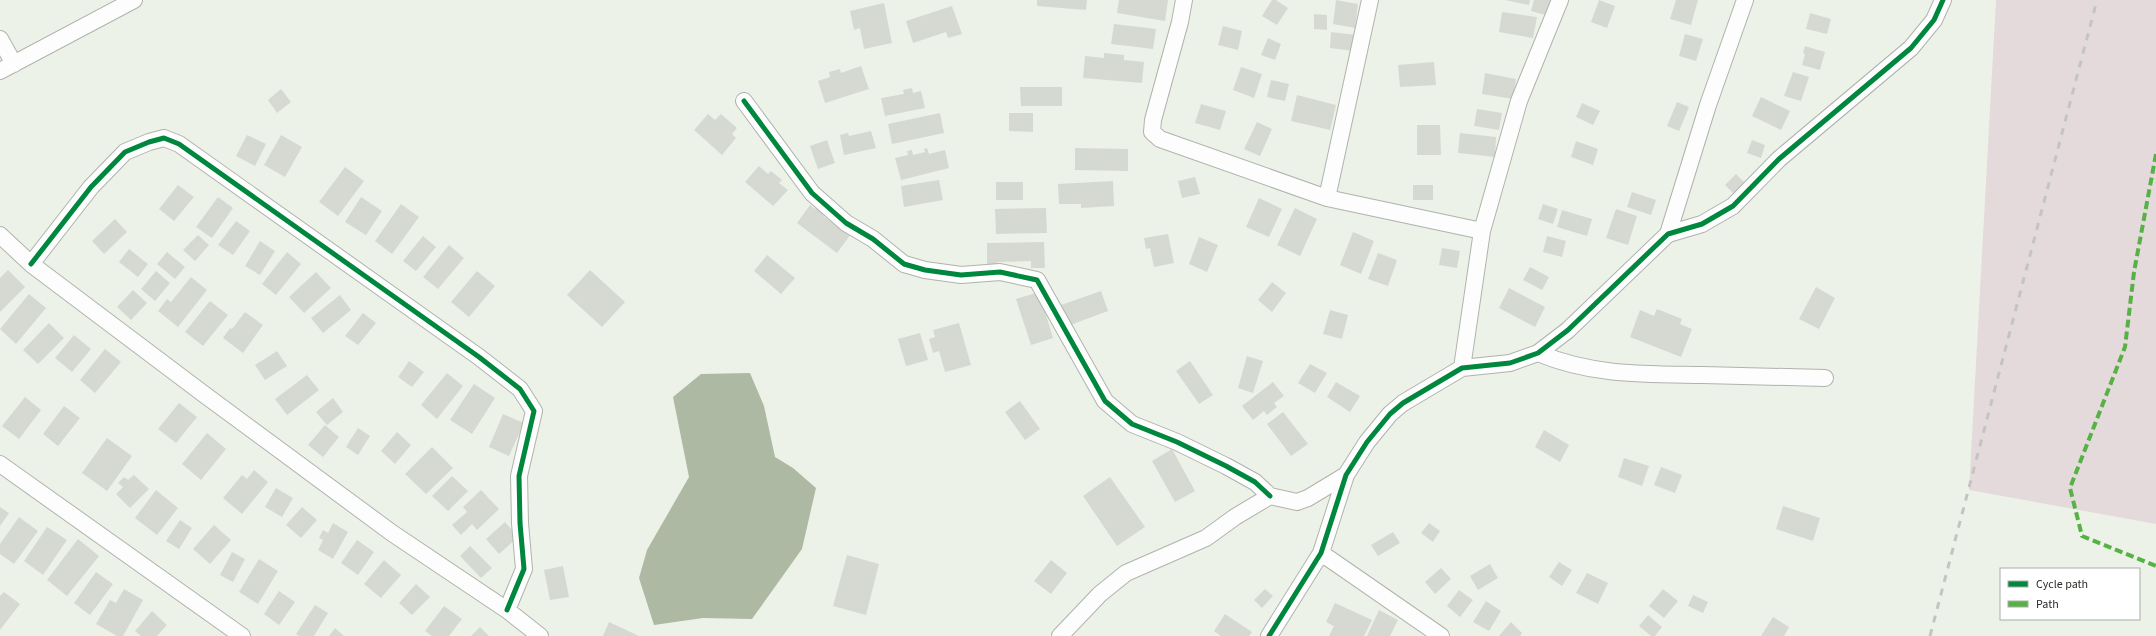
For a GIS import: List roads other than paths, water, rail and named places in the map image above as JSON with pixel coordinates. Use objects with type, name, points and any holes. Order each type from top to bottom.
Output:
[{"type":"street","points":[[0,39],[7,68],[134,0]]},
{"type":"street","points":[[1184,0],[1180,22],[1153,120],[1152,132],[1160,139],[1327,198],[1482,231]]},
{"type":"street","points":[[1327,198],[1370,0]]},
{"type":"street","points":[[1462,368],[1482,231],[1519,101],[1560,0]]},
{"type":"street","points":[[1668,234],[1708,105],[1745,0]]},
{"type":"street","points":[[1269,636],[1321,553],[1346,475],[1367,442],[1390,414],[1403,403],[1462,368],[1510,363],[1538,353],[1568,330],[1668,234],[1702,224],[1733,206],[1779,159],[1912,48],[1934,20],[1943,0]]},
{"type":"street","points":[[744,101],[812,193],[846,223],[873,239],[904,264],[925,270],[961,275],[1000,272],[1037,280],[1105,401],[1132,424],[1177,442],[1238,472],[1256,482],[1270,496],[1297,502],[1308,498],[1346,475]]},
{"type":"street","points":[[31,264],[91,187],[125,152],[164,138],[179,144],[479,357],[520,389],[534,411],[519,476],[520,523],[524,569],[507,610]]},
{"type":"street","points":[[0,235],[31,264],[392,533],[507,610],[540,636]]},
{"type":"street","points":[[1538,353],[1563,364],[1590,370],[1632,374],[1826,378]]},
{"type":"street","points":[[0,464],[242,636]]},
{"type":"street","points":[[1060,636],[1100,594],[1126,573],[1206,538],[1234,516],[1270,496]]},
{"type":"street","points":[[1321,553],[1441,636]]},
{"type":"railway","points":[[1930,636],[2097,0]]}]
